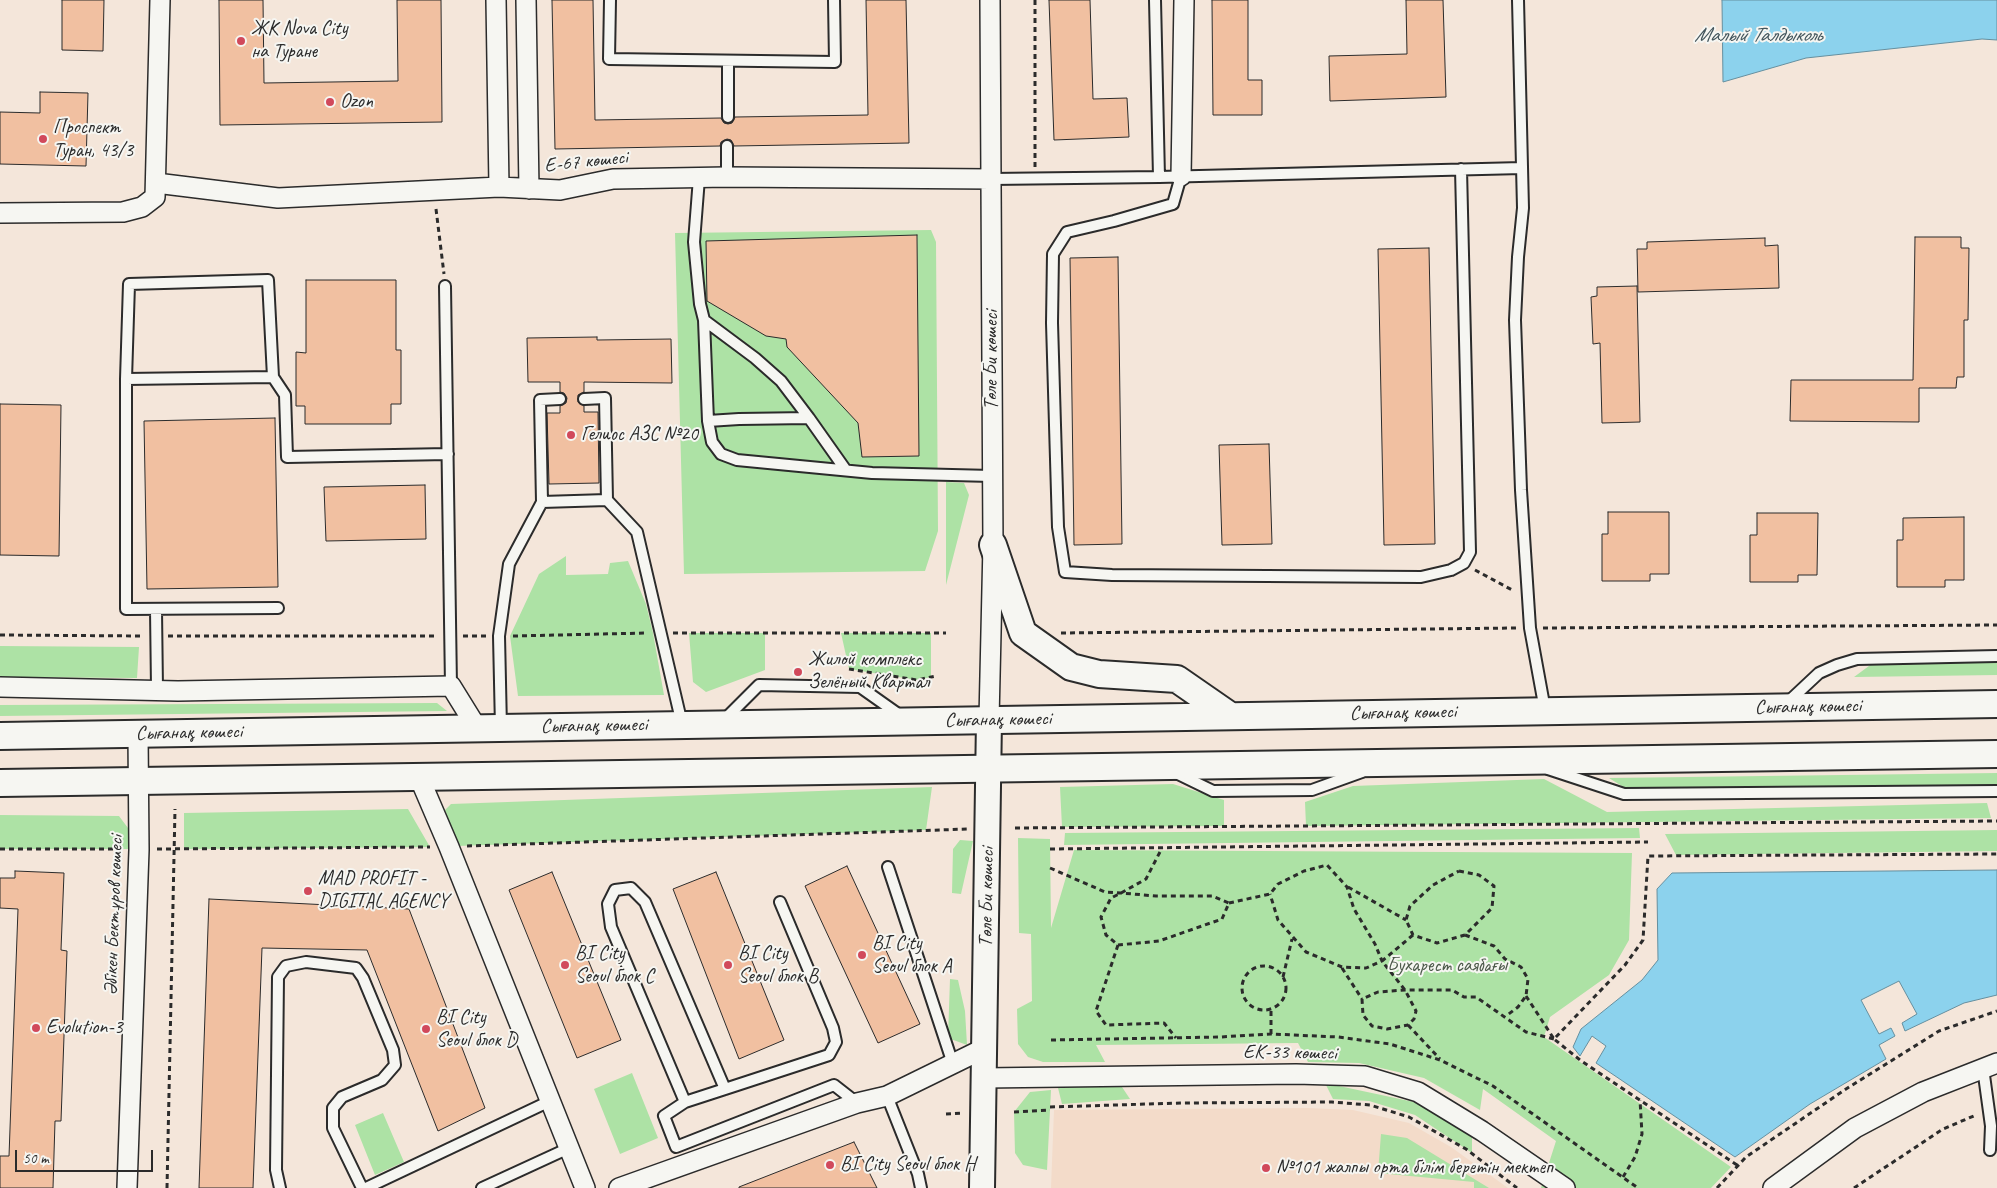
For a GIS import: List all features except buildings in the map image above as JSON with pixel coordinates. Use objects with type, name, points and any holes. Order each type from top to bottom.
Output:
[{"type":"main road","points":[[993,545],[1023,633],[1071,667],[1099,674],[1176,679],[1229,715]]},
{"type":"main road","name":"Сығанақ көшесі","points":[[0,736],[1997,704]]},
{"type":"main road","points":[[0,783],[1997,754]]},
{"type":"street","points":[[0,213],[123,212],[142,207],[155,198],[160,0]]},
{"type":"street","points":[[496,0],[498,187]]},
{"type":"street","points":[[526,0],[529,189]]},
{"type":"street","name":"Төле Би көшесі","points":[[982,1188],[993,545],[990,0]]},
{"type":"street","points":[[1181,176],[1184,0]]},
{"type":"street","name":"Е-67 көшесі","points":[[156,182],[278,198],[498,187],[560,190],[613,180],[727,177],[991,178]]},
{"type":"street","points":[[0,687],[157,689],[178,691],[451,686],[489,728]]},
{"type":"street","name":"Әбікен Бектұров көшесі","points":[[127,1188],[139,850],[138,734]]},
{"type":"street","points":[[419,777],[449,847],[585,1188]]},
{"type":"street","points":[[619,1188],[857,1103],[887,1096],[953,1064],[985,1036]]},
{"type":"street","points":[[1773,1188],[1855,1128],[1923,1092],[1990,1065]]},
{"type":"street","name":"ЕК-33 көшесі","points":[[984,1078],[1296,1074],[1365,1076],[1418,1092],[1482,1131],[1565,1188]]},
{"type":"lane","points":[[610,0],[609,59],[835,62],[834,0]]},
{"type":"lane","points":[[1155,0],[1159,177]]},
{"type":"lane","points":[[1518,0],[1523,208],[1515,320],[1521,490],[1530,628],[1545,711]]},
{"type":"lane","points":[[728,61],[728,117]]},
{"type":"lane","points":[[727,146],[727,177]]},
{"type":"lane","points":[[991,178],[1159,177],[1522,168]]},
{"type":"lane","points":[[1181,176],[1173,204],[1114,222],[1067,232],[1053,254],[1052,323],[1058,518],[1065,572],[1112,575],[1421,578],[1451,570],[1464,563],[1470,552],[1461,169]]},
{"type":"lane","points":[[699,178],[694,242],[700,304],[704,320],[708,421],[712,442],[721,454],[737,460],[872,473],[992,476]]},
{"type":"lane","points":[[278,608],[126,609],[126,379],[129,284],[268,280],[273,377],[285,395],[287,457],[448,454]]},
{"type":"lane","points":[[445,286],[451,686]]},
{"type":"lane","points":[[704,320],[755,358],[780,381],[845,469]]},
{"type":"lane","points":[[126,379],[273,377]]},
{"type":"lane","points":[[584,399],[605,398],[607,500],[637,532],[682,725]]},
{"type":"lane","points":[[489,728],[509,564],[542,502],[540,400],[560,399]]},
{"type":"lane","points":[[708,421],[809,418]]},
{"type":"lane","points":[[542,502],[607,500]]},
{"type":"lane","points":[[156,610],[157,689]]},
{"type":"lane","points":[[1782,708],[1819,673],[1857,659],[1997,656]]},
{"type":"lane","points":[[720,724],[759,685],[860,687],[908,720]]},
{"type":"lane","points":[[1523,761],[1624,794],[1997,791]]},
{"type":"lane","points":[[888,867],[953,1064]]},
{"type":"lane","points":[[685,1102],[611,927],[608,904],[615,890],[631,888],[645,902],[726,1089]]},
{"type":"lane","points":[[780,902],[833,1028],[836,1042],[830,1055],[685,1102],[664,1116],[676,1147],[834,1085],[857,1103]]},
{"type":"lane","points":[[280,1188],[276,1170],[278,977],[286,966],[306,962],[356,968],[363,978],[394,1050],[395,1065],[382,1080],[342,1097],[333,1108],[333,1128],[364,1188],[550,1101]]},
{"type":"lane","points":[[1990,1065],[1990,1150]]},
{"type":"lane","points":[[887,1096],[918,1174],[921,1188]]},
{"type":"lane","points":[[482,1188],[569,1148]]},
{"type":"path","points":[[1035,0],[1035,178]]},
{"type":"path","points":[[434,190],[445,286]]},
{"type":"path","points":[[1464,563],[1528,599]]},
{"type":"path","points":[[0,636],[499,636],[662,633],[946,633]]},
{"type":"path","points":[[849,669],[918,680],[936,676]]},
{"type":"path","points":[[167,1188],[175,808]]},
{"type":"path","points":[[1015,828],[1997,820]]},
{"type":"path","points":[[151,850],[449,847],[976,829]]},
{"type":"path","points":[[1050,849],[1648,842]]},
{"type":"path","points":[[1162,848],[1146,879],[1112,898],[1101,917],[1106,935],[1118,945],[1159,940],[1222,919],[1229,903]]},
{"type":"path","points":[[0,849],[123,849]]},
{"type":"path","points":[[1554,1039],[1625,965],[1642,940],[1648,856],[1997,854]]},
{"type":"path","points":[[1050,868],[1105,892],[1156,896],[1212,896],[1229,903],[1270,894],[1278,884],[1304,871],[1326,865],[1348,887],[1406,920],[1413,935],[1437,943],[1465,935],[1492,908],[1494,886],[1478,874],[1459,871],[1433,885],[1410,906],[1406,920]]},
{"type":"path","points":[[1342,967],[1362,999],[1363,1015],[1372,1026],[1387,1029],[1408,1025],[1414,1019],[1416,1011],[1404,990],[1382,961],[1375,944],[1354,908],[1348,887]]},
{"type":"path","points":[[1270,894],[1278,920],[1292,938],[1306,952],[1342,967],[1366,968],[1382,961],[1413,935]]},
{"type":"path","points":[[1465,935],[1494,946],[1504,959],[1521,967],[1528,979],[1526,996],[1518,1007],[1506,1016]]},
{"type":"path","points":[[1283,977],[1278,972],[1264,967],[1256,968],[1245,978],[1242,992],[1250,1005],[1257,1009],[1271,1009],[1283,999],[1285,984],[1283,977],[1292,938]]},
{"type":"path","points":[[1051,1040],[1176,1038],[1164,1023],[1106,1025],[1096,1011],[1118,945]]},
{"type":"path","points":[[1362,999],[1378,992],[1452,990],[1464,997],[1476,997],[1506,1016],[1526,1032],[1554,1039]]},
{"type":"path","points":[[1526,996],[1554,1039],[1580,1060],[1737,1165]]},
{"type":"path","points":[[1271,1009],[1271,1034]]},
{"type":"path","points":[[1717,1188],[1746,1157],[1838,1094],[1939,1031],[1997,1011]]},
{"type":"path","points":[[1408,1025],[1440,1060]]},
{"type":"path","points":[[1638,1188],[1623,1177],[1635,1157],[1642,1134],[1640,1100]]},
{"type":"path","points":[[1014,1112],[1181,1103],[1322,1102],[1370,1105],[1409,1117],[1466,1148],[1490,1169],[1517,1188]]},
{"type":"path","points":[[1854,1188],[1943,1130],[1989,1110]]},
{"type":"path","points":[[946,1114],[968,1113]]},
{"type":"shaded area","name":"№101 жалпы орта білім беретін мектеп","points":[[1308,1108],[1353,1110],[1409,1123],[1451,1147],[1508,1188],[1051,1188],[1054,1110]]},
{"type":"green space","points":[[931,230],[936,242],[938,531],[925,571],[684,574],[675,233]]},
{"type":"green space","points":[[946,482],[964,483],[969,495],[946,585]]},
{"type":"green space","points":[[566,556],[566,575],[608,574],[610,563],[628,561],[646,604],[664,695],[518,696],[510,636],[539,574]]},
{"type":"green space","points":[[689,633],[765,633],[765,670],[706,692],[693,682]]},
{"type":"green space","points":[[841,633],[931,633],[931,677],[917,680],[849,669]]},
{"type":"green space","points":[[0,646],[139,647],[137,678],[0,677]]},
{"type":"green space","points":[[1997,662],[1997,675],[1854,677],[1873,663]]},
{"type":"green space","points":[[437,703],[447,711],[0,716],[0,705]]},
{"type":"green space","points":[[1997,773],[1997,785],[1625,788],[1609,778]]},
{"type":"green space","points":[[1544,779],[1607,812],[1987,803],[1991,818],[1306,826],[1305,802],[1353,786]]},
{"type":"green space","points":[[1173,784],[1224,800],[1224,826],[1062,827],[1060,787]]},
{"type":"green space","points":[[932,787],[926,830],[457,846],[445,810],[451,804]]},
{"type":"green space","points":[[408,809],[430,847],[184,849],[184,813]]},
{"type":"green space","points":[[0,815],[119,816],[128,828],[132,849],[0,849]]},
{"type":"green space","points":[[1639,828],[1640,838],[1064,845],[1065,833]]},
{"type":"green space","points":[[1997,830],[1997,851],[1676,855],[1665,834]]},
{"type":"green space","name":"Бухарест саябағы","points":[[1018,838],[1050,839],[1051,928],[1074,850],[1632,853],[1629,940],[1609,975],[1550,1017],[1544,1037],[1731,1167],[1711,1188],[1541,1188],[1556,1141],[1483,1089],[1480,1110],[1424,1078],[1359,1063],[1308,1062],[1298,1043],[1096,1045],[1105,1062],[1043,1062],[1028,1057],[1018,1044],[1017,1009],[1032,1001],[1031,934],[1019,933]]},
{"type":"green space","points":[[960,840],[973,841],[961,894],[952,893],[953,849]]},
{"type":"green space","points":[[950,979],[958,980],[965,1011],[967,1045],[948,1038]]},
{"type":"green space","points":[[632,1073],[658,1138],[620,1154],[594,1089]]},
{"type":"green space","points":[[1325,1083],[1414,1102],[1472,1133],[1472,1153],[1415,1115],[1369,1101],[1333,1099]]},
{"type":"green space","points":[[1057,1084],[1120,1084],[1130,1099],[1062,1104]]},
{"type":"green space","points":[[1051,1090],[1047,1170],[1023,1165],[1015,1153],[1014,1112],[1030,1092]]},
{"type":"green space","points":[[383,1113],[404,1162],[375,1175],[355,1125]]},
{"type":"green space","points":[[1381,1134],[1407,1138],[1489,1188],[1474,1188],[1474,1182],[1378,1173]]},
{"type":"water","name":"Малый Талдыколь","points":[[1722,0],[1997,0],[1997,40],[1982,39],[1806,58],[1723,82]]},
{"type":"water","points":[[1997,870],[1997,995],[1964,1003],[1905,1031],[1902,1023],[1917,1014],[1899,981],[1861,1000],[1879,1034],[1891,1028],[1895,1036],[1879,1045],[1886,1059],[1810,1104],[1735,1157],[1596,1063],[1606,1046],[1592,1036],[1580,1056],[1573,1047],[1581,1029],[1642,980],[1658,960],[1657,889],[1672,873]]},
{"type":"place","name":"ЖК Nova City на Туране","points":[[241,41]]},
{"type":"place","name":"Ozon","points":[[330,102]]},
{"type":"place","name":"Проспект Туран, 43/3","points":[[43,139]]},
{"type":"place","name":"Гелиос АЗС №20","points":[[571,435]]},
{"type":"place","name":"Жилой комплекс Зелёный Квартал","points":[[798,672]]},
{"type":"place","name":"MAD PROFIT - DIGITAL AGENCY","points":[[308,891]]},
{"type":"place","name":"BI City Seoul блок A","points":[[862,955]]},
{"type":"place","name":"BI City Seoul блок C","points":[[565,965]]},
{"type":"place","name":"BI City Seoul блок B","points":[[728,965]]},
{"type":"place","name":"Evolution-3","points":[[36,1028]]},
{"type":"place","name":"BI City Seoul блок D","points":[[426,1029]]},
{"type":"place","name":"BI City Seoul блок H","points":[[830,1165]]},
{"type":"place","name":"№101 жалпы орта білім беретін мектеп","points":[[1266,1168]]}]
